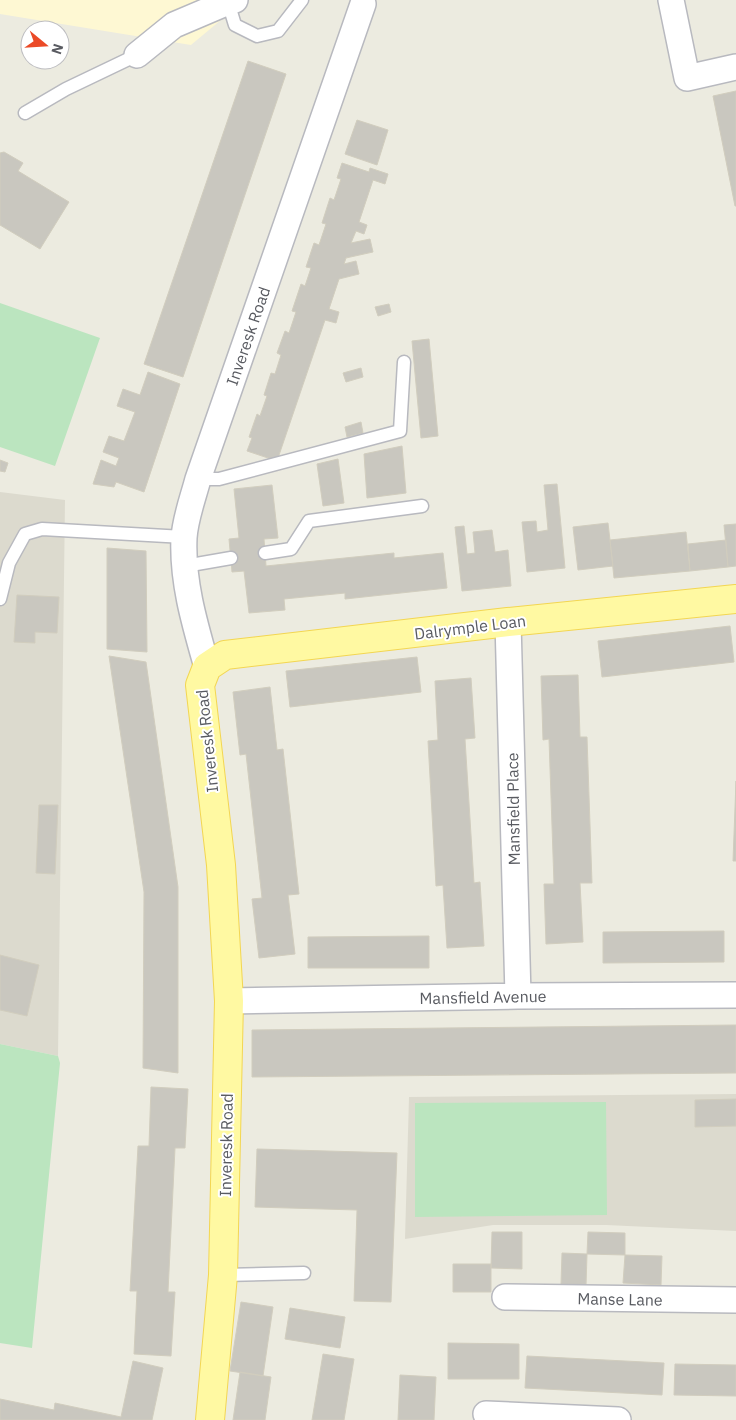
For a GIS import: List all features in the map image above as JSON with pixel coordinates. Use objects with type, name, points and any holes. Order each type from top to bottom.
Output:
[{"type":"main road","name":"Dalrymple Loan","points":[[207,666],[224,655],[508,622],[736,599]]},
{"type":"main road","name":"Inveresk Road","points":[[207,666],[200,685],[221,865],[229,1001],[223,1275],[210,1420]]},
{"type":"street","points":[[670,0],[687,78],[736,67]]},
{"type":"street","points":[[138,55],[174,25],[231,1]]},
{"type":"street","name":"Inveresk Road","points":[[207,666],[190,600],[185,566],[184,536],[198,479],[363,4]]},
{"type":"street","name":"Mansfield Place","points":[[508,622],[518,996]]},
{"type":"street","name":"Mansfield Avenue","points":[[229,1001],[518,996],[736,995]]},
{"type":"street","name":"Manse Lane","points":[[505,1297],[736,1300]]},
{"type":"street","points":[[486,1414],[618,1420]]},
{"type":"lane","points":[[231,1],[235,25],[257,36],[278,31],[302,0]]},
{"type":"lane","points":[[25,113],[66,89],[138,55]]},
{"type":"lane","points":[[198,479],[219,479],[400,430],[404,362]]},
{"type":"lane","points":[[265,553],[291,549],[309,521],[422,506]]},
{"type":"lane","points":[[0,599],[9,563],[25,534],[42,529],[184,536]]},
{"type":"lane","points":[[185,566],[231,558]]},
{"type":"lane","points":[[223,1275],[304,1273]]},
{"type":"shaded area","points":[[0,0],[245,0],[191,45],[70,25],[70,20],[37,20],[0,14]]},
{"type":"shaded area","points":[[0,492],[65,500],[58,1056],[0,1044]]},
{"type":"shaded area","points":[[736,1094],[736,1231],[606,1225],[493,1225],[405,1239],[409,1097]]},
{"type":"green space","points":[[0,303],[100,338],[55,466],[0,447]]},
{"type":"green space","points":[[0,1044],[58,1056],[60,1063],[32,1348],[0,1343]]},
{"type":"green space","points":[[606,1102],[607,1215],[415,1217],[415,1103]]},
{"type":"building","points":[[248,61],[286,74],[183,377],[144,364]]},
{"type":"building","points":[[736,91],[736,206],[735,206],[713,96]]},
{"type":"building","points":[[357,120],[388,130],[377,165],[345,154]]},
{"type":"building","points":[[4,152],[23,163],[18,171],[69,202],[40,249],[0,225],[0,153]]},
{"type":"building","points":[[342,163],[369,172],[370,168],[388,174],[385,184],[373,180],[359,222],[367,225],[364,234],[356,231],[351,243],[370,239],[373,252],[346,258],[344,264],[356,261],[359,274],[339,279],[329,309],[339,312],[336,323],[325,320],[277,461],[247,451],[252,438],[249,437],[257,414],[260,416],[267,396],[264,395],[271,373],[275,374],[281,355],[277,353],[285,331],[289,333],[296,312],[292,311],[301,284],[305,286],[311,268],[306,267],[314,243],[319,245],[326,224],[322,223],[330,198],[334,200],[341,179],[337,178]]},
{"type":"building","points":[[389,304],[391,312],[378,316],[375,307]]},
{"type":"building","points":[[429,339],[438,436],[421,438],[412,341]]},
{"type":"building","points":[[361,368],[363,377],[346,382],[343,373]]},
{"type":"building","points":[[148,372],[180,384],[144,492],[116,482],[114,487],[93,484],[101,460],[116,466],[119,458],[103,452],[109,436],[124,441],[135,412],[117,406],[123,389],[140,395]]},
{"type":"building","points":[[361,422],[363,433],[347,437],[345,427]]},
{"type":"building","points":[[402,446],[406,493],[367,498],[364,454]]},
{"type":"building","points":[[338,459],[344,503],[323,506],[317,464]]},
{"type":"building","points":[[0,460],[8,463],[5,472],[0,471]]},
{"type":"building","points":[[557,484],[565,568],[527,572],[522,522],[536,521],[537,532],[548,530],[544,485]]},
{"type":"building","points":[[272,485],[278,538],[264,539],[266,566],[394,553],[394,558],[443,553],[447,588],[345,599],[345,593],[284,599],[285,610],[249,613],[244,571],[232,572],[229,539],[239,538],[234,489]]},
{"type":"building","points":[[608,523],[613,566],[578,570],[573,527]]},
{"type":"building","points":[[736,524],[736,566],[728,567],[724,525]]},
{"type":"building","points":[[464,526],[467,554],[475,553],[473,532],[492,530],[495,552],[508,550],[511,586],[462,591],[455,527]]},
{"type":"building","points":[[686,532],[690,571],[614,578],[610,540]]},
{"type":"building","points":[[726,540],[728,567],[690,571],[688,544]]},
{"type":"building","points":[[107,548],[146,551],[147,652],[107,649]]},
{"type":"building","points":[[17,595],[59,597],[57,633],[35,632],[35,643],[14,642]]},
{"type":"building","points":[[730,626],[734,662],[602,677],[598,641]]},
{"type":"building","points":[[109,656],[146,662],[178,887],[178,1073],[143,1068],[144,892]]},
{"type":"building","points":[[417,657],[421,692],[290,707],[286,671]]},
{"type":"building","points":[[578,675],[580,737],[587,737],[592,883],[580,883],[583,942],[546,944],[544,884],[554,884],[549,739],[543,740],[541,676]]},
{"type":"building","points":[[471,678],[475,738],[465,739],[474,883],[480,882],[484,946],[447,948],[443,885],[436,886],[428,741],[438,740],[435,681]]},
{"type":"building","points":[[270,687],[277,750],[283,749],[299,894],[288,895],[295,954],[259,958],[252,899],[262,898],[246,754],[240,755],[233,692]]},
{"type":"building","points":[[736,781],[736,861],[733,861]]},
{"type":"building","points":[[39,805],[58,805],[55,874],[36,873]]},
{"type":"building","points":[[724,931],[724,962],[603,963],[603,932]]},
{"type":"building","points":[[429,936],[429,968],[308,968],[308,937]]},
{"type":"building","points":[[0,955],[39,965],[27,1016],[0,1010]]},
{"type":"building","points":[[736,1025],[736,1073],[252,1077],[252,1030]]},
{"type":"building","points":[[151,1087],[188,1089],[185,1148],[175,1148],[168,1292],[175,1292],[171,1356],[134,1354],[137,1291],[130,1291],[138,1146],[149,1146]]},
{"type":"building","points":[[736,1099],[736,1126],[695,1127],[695,1100]]},
{"type":"building","points":[[257,1149],[397,1153],[391,1302],[354,1301],[357,1210],[255,1207]]},
{"type":"building","points":[[492,1232],[522,1232],[522,1269],[491,1268]]},
{"type":"building","points":[[588,1232],[625,1233],[625,1255],[587,1254]]},
{"type":"building","points":[[562,1253],[587,1254],[586,1286],[561,1284]]},
{"type":"building","points":[[625,1255],[662,1256],[661,1285],[623,1283]]},
{"type":"building","points":[[453,1264],[491,1264],[491,1292],[453,1292]]},
{"type":"building","points":[[241,1302],[273,1307],[263,1376],[230,1371]]},
{"type":"building","points":[[290,1308],[345,1317],[340,1348],[285,1339]]},
{"type":"building","points":[[448,1343],[519,1344],[519,1379],[448,1379]]},
{"type":"building","points":[[323,1354],[354,1359],[344,1420],[312,1420]]},
{"type":"building","points":[[527,1356],[664,1363],[662,1395],[525,1388]]},
{"type":"building","points":[[133,1361],[163,1368],[152,1420],[0,1420],[0,1399],[54,1410],[55,1403],[121,1417]]},
{"type":"building","points":[[675,1364],[736,1365],[736,1396],[674,1395]]},
{"type":"building","points":[[240,1372],[271,1377],[265,1420],[233,1420]]},
{"type":"building","points":[[400,1375],[436,1377],[434,1420],[398,1420]]}]
